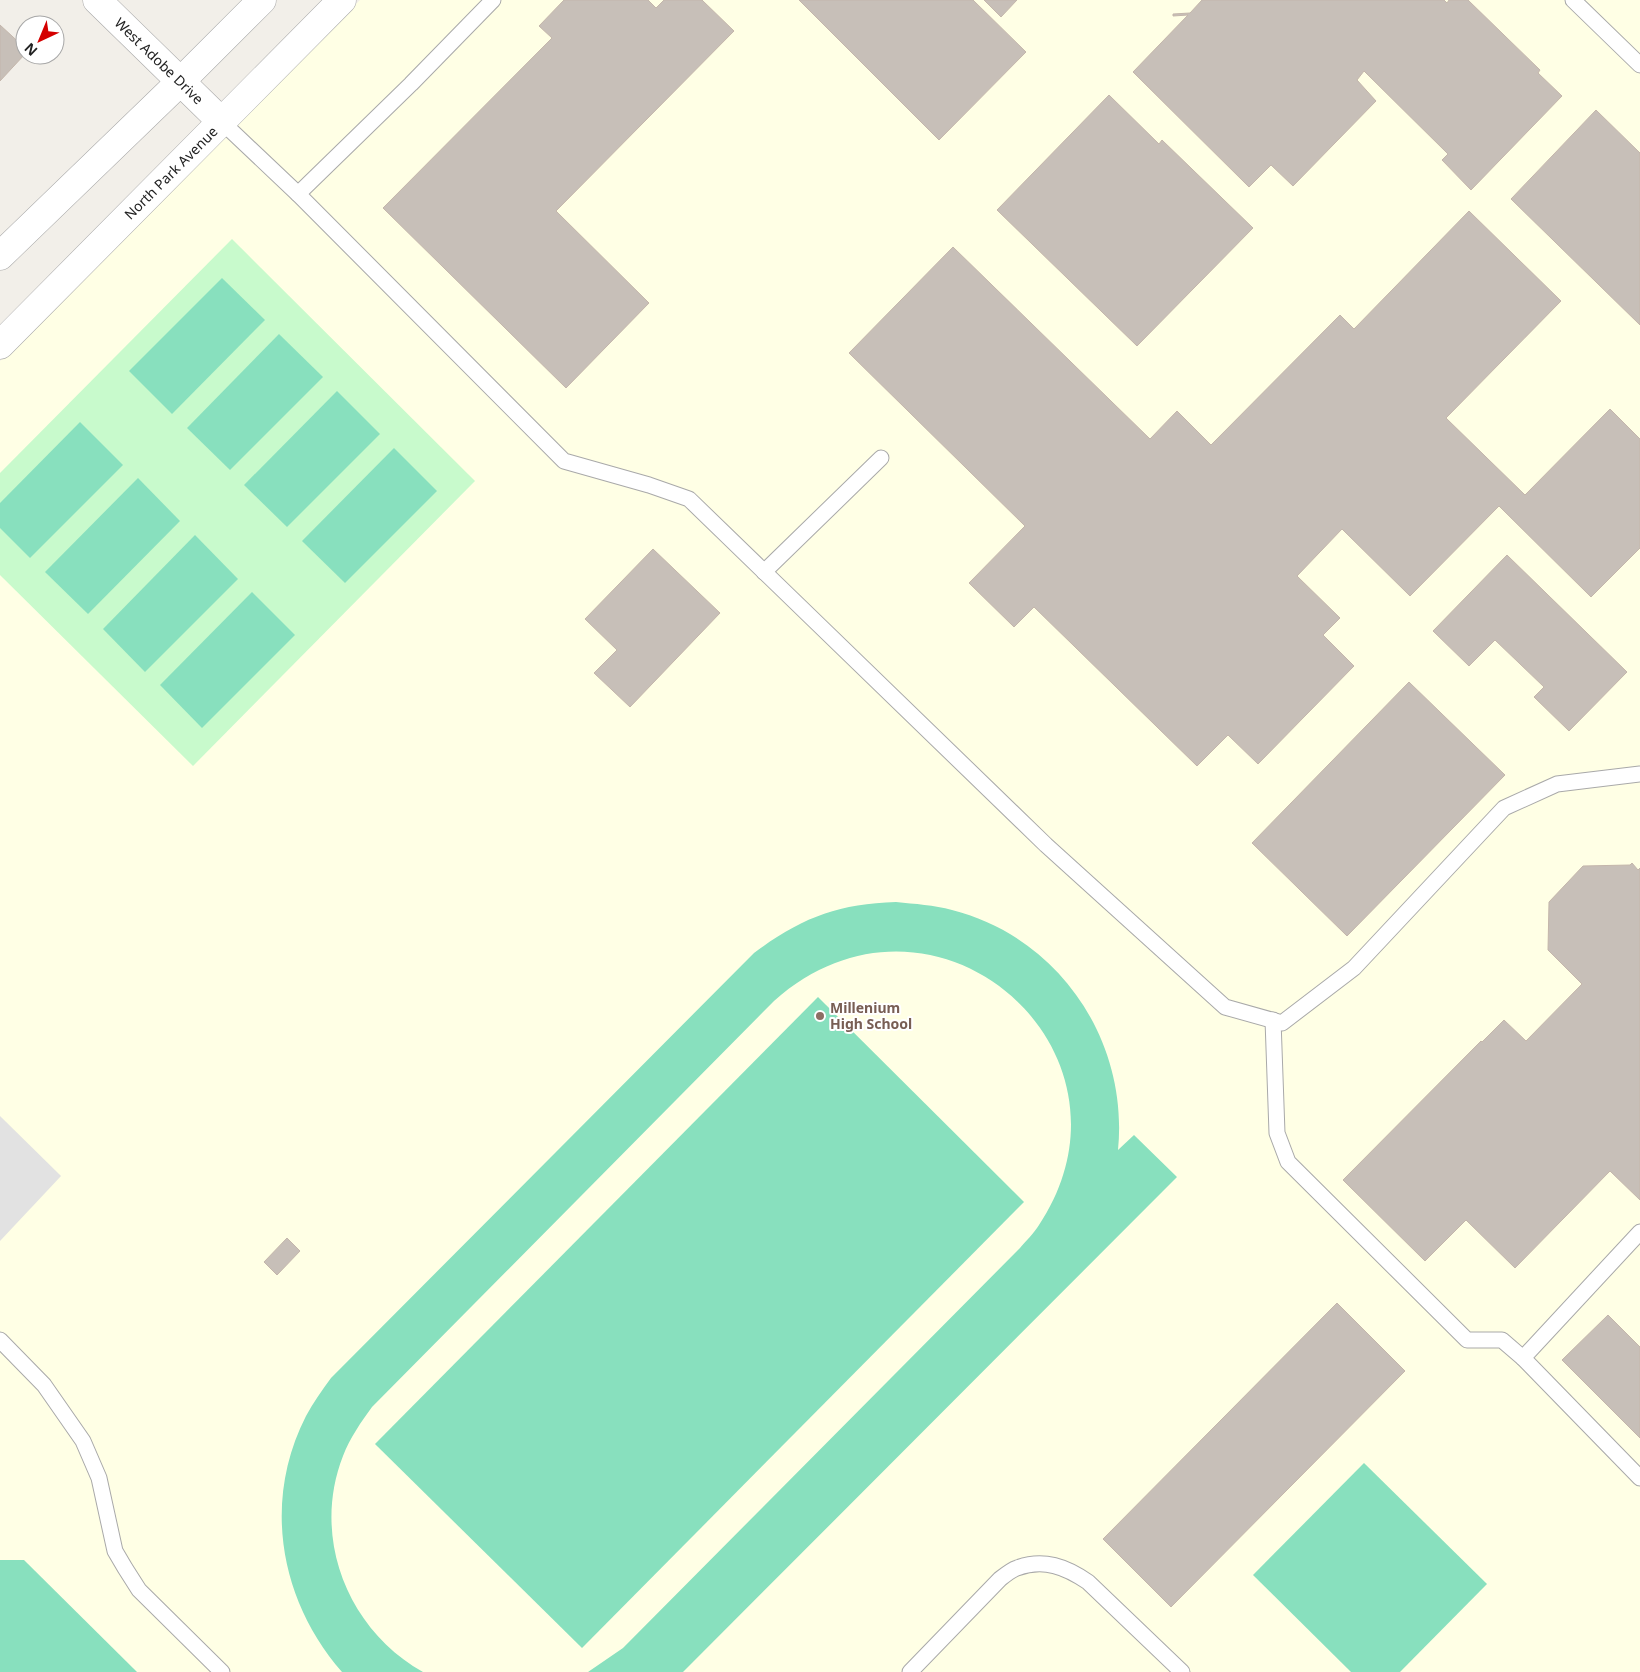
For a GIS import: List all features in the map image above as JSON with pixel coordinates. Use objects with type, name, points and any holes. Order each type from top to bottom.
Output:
[{"type":"street","name":"West Adobe Drive","points":[[97,0],[222,122]]},
{"type":"street","points":[[0,256],[262,0]]},
{"type":"street","name":"North Park Avenue","points":[[0,345],[342,0]]},
{"type":"lane","points":[[298,194],[494,0]]},
{"type":"lane","points":[[1573,0],[1640,65]]},
{"type":"lane","points":[[222,122],[298,194],[564,461],[689,499],[1046,846],[1225,1007],[1282,1023],[1354,968],[1504,808],[1557,784],[1640,774]]},
{"type":"lane","points":[[764,572],[882,458]]},
{"type":"lane","points":[[1273,1020],[1277,1133],[1288,1162],[1467,1340],[1502,1340],[1523,1358],[1640,1478]]},
{"type":"lane","points":[[1523,1358],[1640,1232]]},
{"type":"lane","points":[[0,1340],[44,1384],[83,1441],[99,1478],[115,1551],[125,1568],[140,1590],[222,1672]]},
{"type":"lane","points":[[910,1672],[1000,1579],[1016,1568],[1035,1564],[1054,1565],[1072,1572],[1088,1582],[1182,1672]]},
{"type":"shaded area","name":"Millenium High School","points":[[360,0],[1640,0],[1640,1672],[0,1672],[0,361]]},
{"type":"shaded area","points":[[0,1116],[61,1176],[0,1241]]},
{"type":"green space","points":[[232,239],[475,481],[193,766],[0,575],[0,473]]},
{"type":"green space","points":[[222,278],[265,320],[172,414],[129,371]]},
{"type":"green space","points":[[279,334],[323,377],[230,470],[187,428]]},
{"type":"green space","points":[[337,391],[380,434],[287,527],[244,485]]},
{"type":"green space","points":[[80,422],[123,465],[30,558],[0,528],[0,503]]},
{"type":"green space","points":[[394,448],[437,491],[345,583],[302,541]]},
{"type":"green space","points":[[138,478],[180,521],[88,614],[45,572]]},
{"type":"green space","points":[[195,535],[238,579],[145,672],[103,629]]},
{"type":"green space","points":[[252,592],[295,635],[202,728],[160,685]]},
{"type":"green space","points":[[896,902],[945,908],[990,924],[1025,944],[1054,969],[1079,999],[1099,1033],[1112,1070],[1118,1110],[1118,1150],[1134,1135],[1177,1177],[683,1672],[588,1672],[623,1648],[1020,1248],[1039,1225],[1067,1160],[1069,1097],[1048,1040],[1010,994],[958,964],[899,952],[836,963],[774,1001],[372,1407],[364,1418],[346,1449],[334,1487],[331,1518],[334,1549],[343,1579],[356,1607],[374,1632],[397,1654],[423,1672],[342,1672],[321,1644],[304,1614],[292,1582],[284,1550],[282,1516],[284,1482],[292,1449],[306,1416],[324,1387],[754,953],[788,931],[820,915],[856,906]]},
{"type":"green space","points":[[818,997],[1024,1202],[582,1648],[375,1444]]},
{"type":"green space","points":[[1364,1463],[1487,1584],[1400,1672],[1351,1672],[1253,1575]]},
{"type":"green space","points":[[0,1560],[24,1560],[137,1672],[0,1672]]},
{"type":"building","points":[[564,0],[648,0],[656,8],[664,0],[702,0],[734,31],[556,211],[649,303],[566,388],[383,208],[552,38],[539,26]]},
{"type":"building","points":[[799,0],[973,0],[1026,52],[939,140]]},
{"type":"building","points":[[984,0],[1017,0],[1001,17]]},
{"type":"building","points":[[1202,0],[1444,0],[1447,3],[1449,0],[1468,0],[1540,70],[1538,73],[1562,96],[1471,190],[1442,160],[1448,154],[1364,71],[1357,80],[1376,101],[1293,186],[1271,165],[1249,187],[1133,72],[1188,15],[1173,16],[1173,14],[1190,13]]},
{"type":"building","points":[[0,25],[15,39],[15,65],[0,81]]},
{"type":"building","points":[[1109,95],[1159,144],[1162,140],[1253,228],[1137,346],[997,210]]},
{"type":"building","points":[[1596,110],[1640,153],[1640,325],[1511,199]]},
{"type":"building","points":[[1469,211],[1561,301],[1446,418],[1525,495],[1610,409],[1640,439],[1640,548],[1591,597],[1499,506],[1410,596],[1342,529],[1297,576],[1340,618],[1323,635],[1354,666],[1258,764],[1228,735],[1197,766],[1034,607],[1014,627],[969,583],[1025,526],[849,353],[953,247],[1150,439],[1177,411],[1211,445],[1340,315],[1354,329]]},
{"type":"building","points":[[653,549],[720,613],[630,707],[594,673],[617,650],[585,619]]},
{"type":"building","points":[[1507,555],[1627,672],[1569,731],[1534,697],[1544,687],[1495,640],[1469,666],[1433,631]]},
{"type":"building","points":[[1409,682],[1505,775],[1347,936],[1252,843]]},
{"type":"building","points":[[1632,863],[1638,870],[1640,868],[1640,1200],[1610,1171],[1515,1268],[1466,1220],[1425,1261],[1343,1180],[1504,1020],[1526,1041],[1582,984],[1548,950],[1549,902],[1583,866],[1630,865]]},
{"type":"building","points":[[287,1238],[300,1251],[277,1275],[264,1262]]},
{"type":"building","points":[[1337,1303],[1405,1371],[1171,1607],[1103,1539]]},
{"type":"building","points":[[1608,1315],[1640,1347],[1640,1438],[1562,1360]]},
{"type":"place","name":"Millenium High School","points":[[820,1016]]}]
